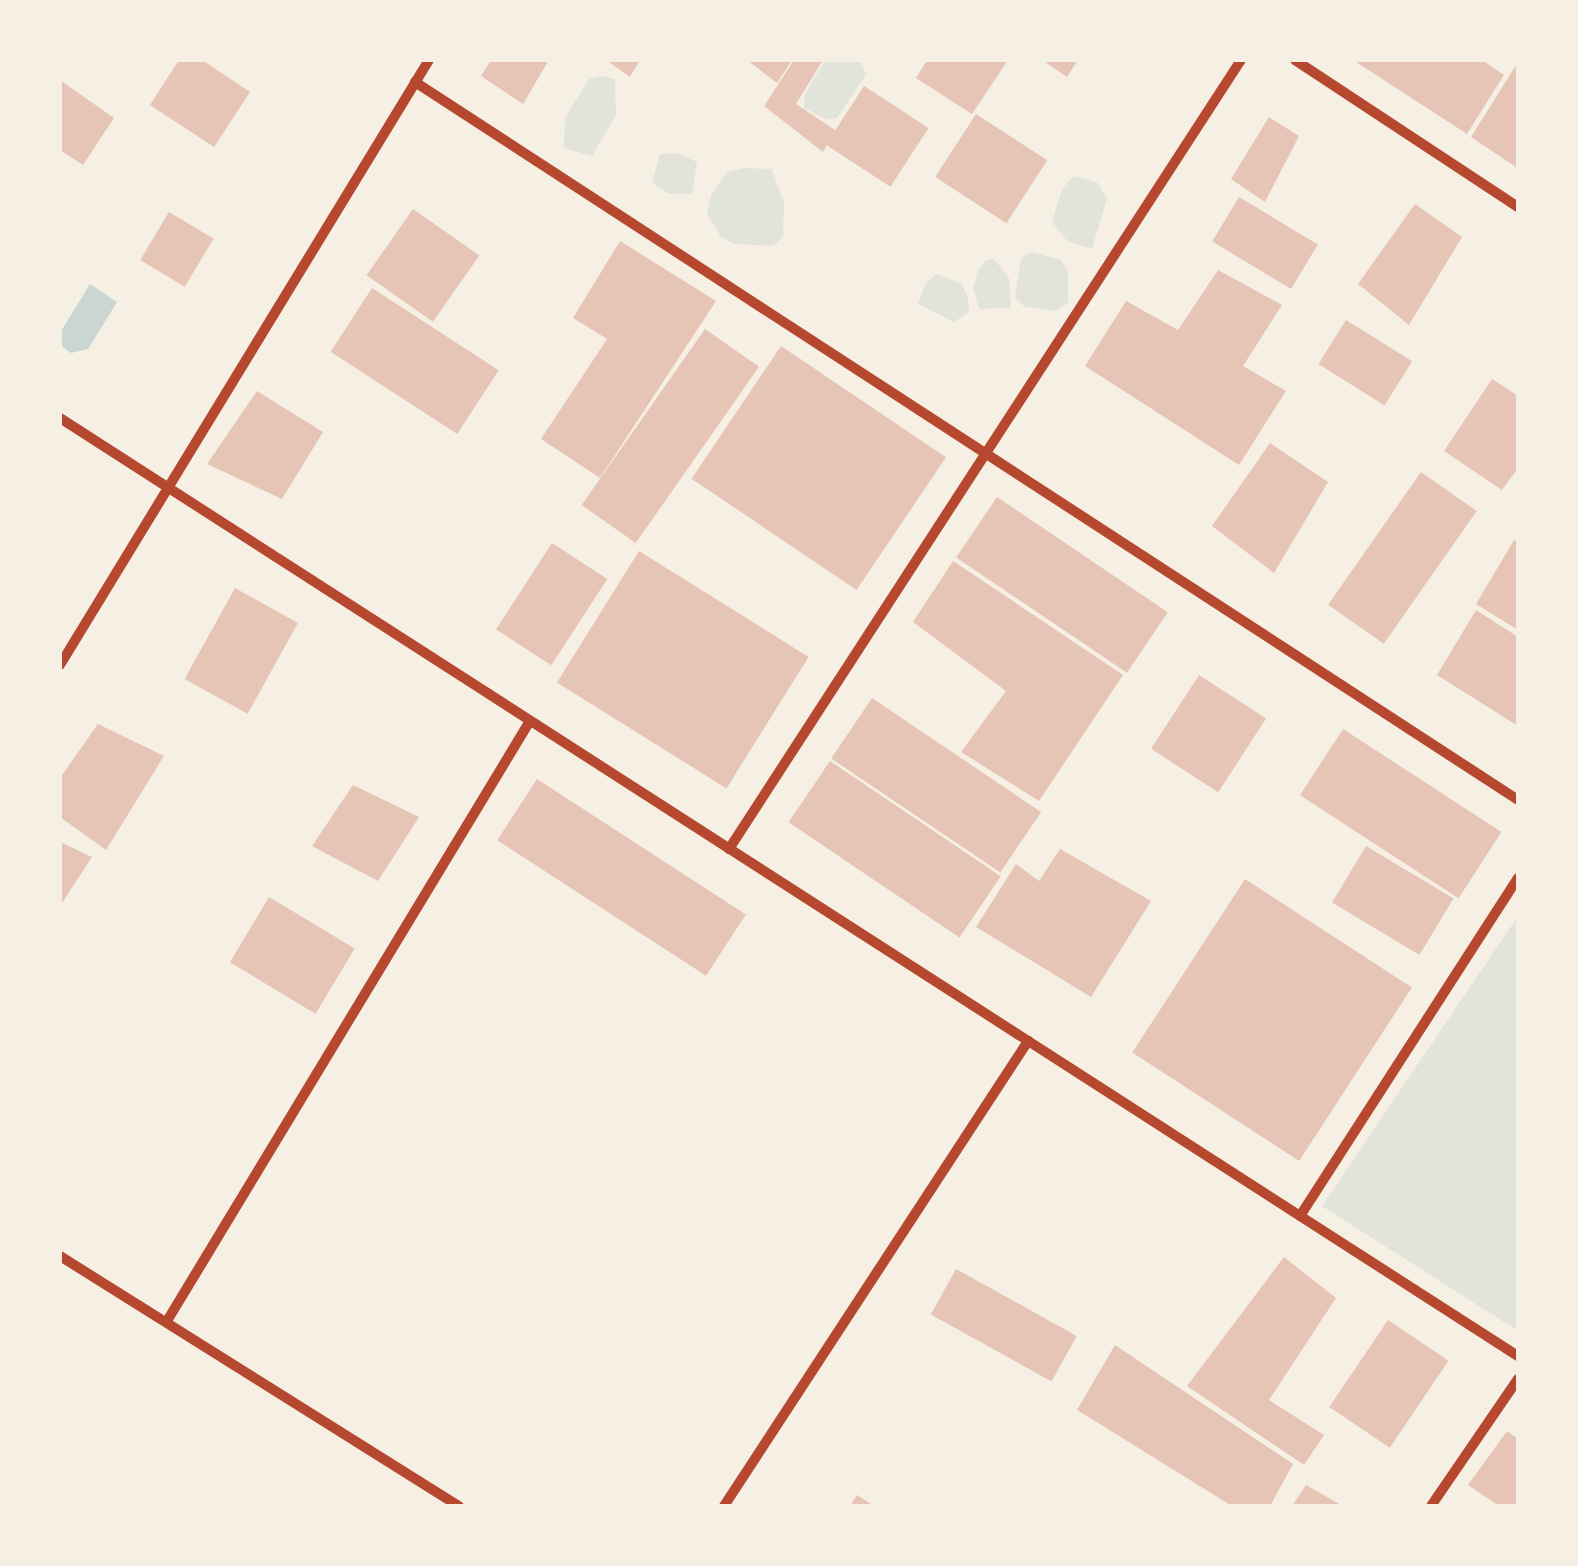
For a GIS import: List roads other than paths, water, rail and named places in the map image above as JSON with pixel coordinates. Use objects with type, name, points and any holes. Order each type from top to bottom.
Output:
[{"type":"street","points":[[60,666],[429,60]]},
{"type":"street","points":[[729,849],[1240,60]]},
{"type":"street","points":[[1295,60],[1518,207]]},
{"type":"street","points":[[415,82],[1518,800]]},
{"type":"street","points":[[60,418],[1518,1356]]},
{"type":"street","points":[[166,1321],[530,721]]},
{"type":"street","points":[[1300,1216],[1518,878]]},
{"type":"street","points":[[724,1506],[1028,1041]]},
{"type":"street","points":[[60,1256],[460,1506]]},
{"type":"street","points":[[1432,1506],[1518,1379]]}]
